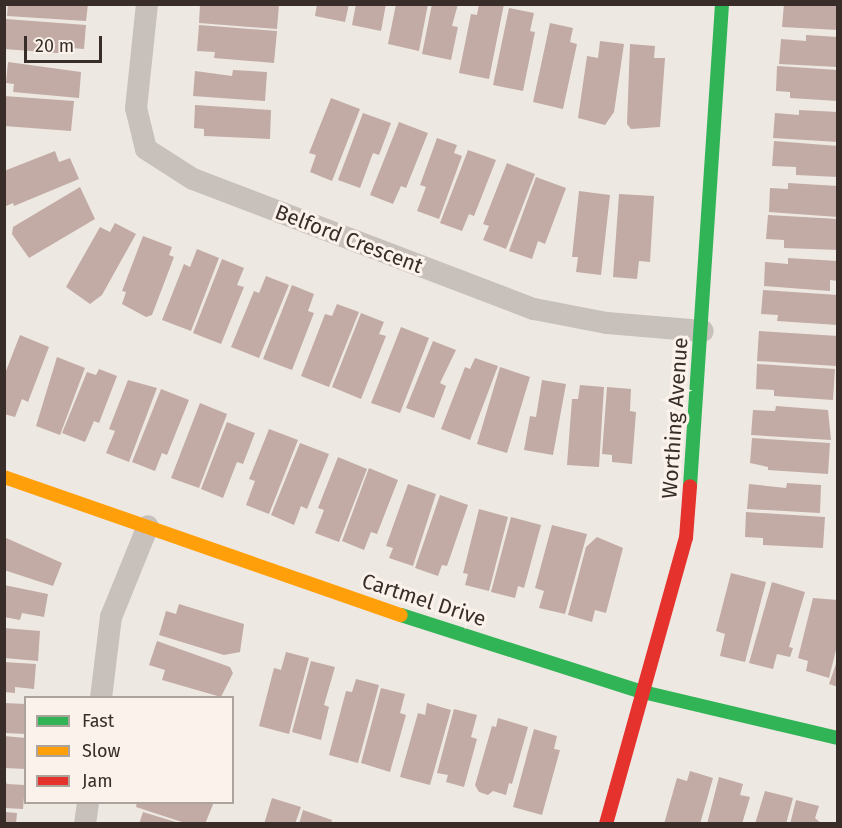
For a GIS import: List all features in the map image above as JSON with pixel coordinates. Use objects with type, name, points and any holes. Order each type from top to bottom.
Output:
[{"type":"street","name":"Belford Crescent","points":[[147,4],[136,108],[146,149],[193,179],[534,309],[606,323],[703,331]]},
{"type":"street","name":"Worthing Avenue","points":[[606,824],[686,538],[703,331],[722,4]]},
{"type":"street","name":"Cartmel Drive","points":[[4,477],[379,608],[643,692],[837,738]]},
{"type":"street","points":[[101,696],[111,617],[148,526]]},
{"type":"street","points":[[85,824],[88,804]]},
{"type":"building","points":[[8,4],[88,4],[86,21],[7,16]]},
{"type":"building","points":[[200,4],[279,4],[277,29],[199,23]]},
{"type":"building","points":[[317,4],[349,4],[345,22],[315,16]]},
{"type":"building","points":[[356,4],[386,4],[381,31],[352,25]]},
{"type":"building","points":[[396,4],[428,4],[419,51],[388,44]]},
{"type":"building","points":[[432,4],[458,4],[452,26],[458,27],[451,60],[422,54]]},
{"type":"building","points":[[479,4],[504,4],[489,79],[459,73],[471,14],[477,15]]},
{"type":"building","points":[[784,4],[838,4],[838,30],[782,27]]},
{"type":"building","points":[[509,8],[534,13],[530,31],[535,32],[523,91],[493,85]]},
{"type":"building","points":[[6,19],[86,25],[84,49],[70,48],[70,54],[4,49]]},
{"type":"building","points":[[550,23],[573,28],[570,42],[577,44],[563,109],[533,102]]},
{"type":"building","points":[[199,25],[277,31],[274,63],[214,58],[215,52],[197,51]]},
{"type":"building","points":[[806,35],[838,37],[838,67],[779,64],[781,39],[806,41]]},
{"type":"building","points":[[600,41],[624,44],[614,112],[605,125],[578,118],[587,56],[598,58]]},
{"type":"building","points":[[630,44],[655,46],[654,58],[665,58],[660,127],[631,129],[627,124]]},
{"type":"building","points":[[8,62],[81,72],[79,98],[13,92],[14,84],[6,83]]},
{"type":"building","points":[[777,66],[838,70],[838,101],[790,98],[790,92],[776,91]]},
{"type":"building","points":[[233,70],[267,72],[265,101],[193,96],[195,71],[232,76]]},
{"type":"building","points":[[4,96],[74,101],[71,131],[4,126]]},
{"type":"building","points":[[331,98],[360,109],[332,181],[310,172],[316,155],[309,153]]},
{"type":"building","points":[[195,105],[271,110],[270,139],[204,136],[204,129],[194,128]]},
{"type":"building","points":[[799,110],[838,112],[838,142],[773,138],[775,113],[799,115]]},
{"type":"building","points":[[363,113],[391,123],[379,155],[373,153],[360,188],[338,180]]},
{"type":"building","points":[[399,122],[428,133],[406,188],[401,186],[393,204],[370,195]]},
{"type":"building","points":[[437,138],[457,145],[454,153],[462,156],[439,219],[417,211],[426,187],[420,185]]},
{"type":"building","points":[[774,141],[838,146],[838,177],[796,175],[796,167],[772,166]]},
{"type":"building","points":[[468,150],[496,160],[474,216],[469,214],[462,231],[440,223]]},
{"type":"building","points":[[55,151],[59,162],[70,158],[79,179],[14,206],[13,203],[4,207],[4,171]]},
{"type":"building","points":[[507,163],[535,174],[506,249],[483,240],[489,226],[483,224]]},
{"type":"building","points":[[536,177],[566,188],[545,244],[538,241],[532,259],[509,251]]},
{"type":"building","points":[[788,183],[838,186],[838,217],[769,212],[770,188],[788,189]]},
{"type":"building","points":[[80,187],[95,219],[29,258],[12,234],[13,227]]},
{"type":"building","points":[[579,191],[610,195],[601,275],[576,272],[578,257],[572,257]]},
{"type":"building","points":[[619,194],[654,196],[650,262],[639,261],[637,279],[613,277]]},
{"type":"building","points":[[768,215],[838,219],[838,250],[784,248],[784,240],[766,239]]},
{"type":"building","points":[[115,223],[136,234],[102,295],[90,304],[66,287],[100,227],[110,232]]},
{"type":"building","points":[[143,236],[172,247],[169,255],[174,257],[152,315],[146,317],[122,304],[126,292],[122,291]]},
{"type":"building","points":[[197,249],[219,258],[191,331],[162,320],[184,264],[190,267]]},
{"type":"building","points":[[788,258],[838,261],[838,281],[830,280],[830,291],[764,286],[765,262],[788,264]]},
{"type":"building","points":[[222,259],[244,268],[237,285],[244,287],[221,344],[193,333]]},
{"type":"building","points":[[266,276],[289,285],[259,358],[231,347],[254,291],[259,293]]},
{"type":"building","points":[[292,285],[314,294],[308,311],[314,313],[292,370],[263,359]]},
{"type":"building","points":[[763,290],[838,295],[838,325],[777,321],[778,315],[761,314]]},
{"type":"building","points":[[337,304],[359,312],[329,387],[301,376],[325,314],[332,316]]},
{"type":"building","points":[[361,313],[384,322],[379,334],[386,336],[361,399],[332,387]]},
{"type":"building","points":[[401,327],[429,338],[400,413],[371,403]]},
{"type":"building","points":[[759,331],[838,336],[836,366],[757,361]]},
{"type":"building","points":[[20,335],[49,347],[28,402],[22,399],[15,417],[4,414],[4,376]]},
{"type":"building","points":[[433,341],[456,350],[440,383],[446,386],[434,418],[406,408]]},
{"type":"building","points":[[57,357],[85,368],[60,435],[36,426]]},
{"type":"building","points":[[475,358],[498,366],[470,440],[441,429],[465,367],[470,369]]},
{"type":"building","points":[[757,364],[835,369],[833,400],[774,396],[774,390],[756,389]]},
{"type":"building","points":[[500,367],[530,377],[507,453],[477,444]]},
{"type":"building","points":[[99,369],[117,376],[99,423],[94,421],[85,442],[62,433],[87,372],[96,375]]},
{"type":"building","points":[[128,380],[157,388],[129,462],[106,453],[115,431],[109,429]]},
{"type":"building","points":[[542,380],[566,384],[553,455],[524,450],[530,416],[536,417]]},
{"type":"building","points":[[580,385],[604,387],[599,467],[567,465],[572,399],[578,399]]},
{"type":"building","points":[[607,387],[631,389],[630,411],[636,412],[632,464],[612,462],[612,455],[602,454]]},
{"type":"building","points":[[161,389],[189,400],[167,455],[162,453],[155,471],[132,462]]},
{"type":"building","points":[[200,403],[227,414],[199,488],[171,478]]},
{"type":"building","points":[[776,406],[828,410],[831,440],[751,435],[753,410],[775,411]]},
{"type":"building","points":[[227,422],[255,433],[243,464],[237,462],[223,498],[201,489]]},
{"type":"building","points":[[269,429],[298,440],[269,514],[246,505],[255,481],[249,479]]},
{"type":"building","points":[[752,438],[830,443],[828,474],[768,470],[768,467],[750,463]]},
{"type":"building","points":[[300,443],[329,454],[307,509],[301,506],[294,525],[271,515]]},
{"type":"building","points":[[338,457],[367,469],[339,542],[315,533],[324,510],[318,508]]},
{"type":"building","points":[[369,468],[398,480],[377,534],[371,532],[364,550],[342,541]]},
{"type":"building","points":[[787,483],[821,485],[820,513],[747,509],[749,484],[786,488]]},
{"type":"building","points":[[408,484],[436,494],[413,566],[389,558],[393,548],[386,546]]},
{"type":"building","points":[[440,495],[468,505],[447,566],[442,565],[438,576],[415,568]]},
{"type":"building","points":[[479,509],[508,517],[489,591],[465,585],[468,574],[463,573]]},
{"type":"building","points":[[746,512],[825,517],[823,548],[763,545],[763,538],[745,537]]},
{"type":"building","points":[[511,517],[541,525],[524,588],[518,586],[515,598],[491,592]]},
{"type":"building","points":[[552,525],[587,534],[565,614],[539,608],[544,591],[535,588]]},
{"type":"building","points":[[4,537],[62,563],[53,586],[4,570]]},
{"type":"building","points":[[597,537],[623,548],[606,613],[595,610],[592,622],[568,615],[586,547]]},
{"type":"building","points":[[731,573],[766,582],[745,662],[720,656],[725,634],[716,631]]},
{"type":"building","points":[[772,582],[805,592],[789,647],[793,648],[790,657],[777,654],[773,669],[749,663]]},
{"type":"building","points":[[4,585],[48,594],[44,617],[22,613],[20,620],[4,617]]},
{"type":"building","points":[[813,598],[838,600],[838,642],[829,678],[806,671],[808,661],[798,658]]},
{"type":"building","points":[[179,604],[244,624],[240,652],[224,655],[159,635],[166,611],[176,614]]},
{"type":"building","points":[[4,628],[40,631],[38,661],[4,658]]},
{"type":"building","points":[[157,641],[230,667],[233,673],[222,696],[218,696],[162,680],[165,670],[149,665]]},
{"type":"building","points":[[286,652],[309,658],[289,734],[259,726],[274,668],[281,670]]},
{"type":"building","points":[[311,661],[335,667],[324,705],[329,707],[321,740],[292,732]]},
{"type":"building","points":[[838,661],[838,687],[829,684]]},
{"type":"building","points":[[4,662],[36,664],[34,689],[15,687],[15,693],[4,692]]},
{"type":"building","points":[[356,679],[379,685],[358,763],[329,755],[346,691],[352,692]]},
{"type":"building","points":[[381,688],[405,694],[400,713],[406,715],[390,772],[361,763]]},
{"type":"building","points":[[4,703],[24,704],[24,734],[4,733]]},
{"type":"building","points":[[427,703],[451,710],[430,785],[400,777],[418,713],[425,715]]},
{"type":"building","points":[[454,709],[477,715],[471,737],[477,739],[464,787],[446,782],[448,775],[437,773]]},
{"type":"building","points":[[498,718],[528,727],[512,784],[509,783],[506,795],[493,791],[488,795],[479,792],[475,785],[492,726],[496,727]]},
{"type":"building","points":[[534,729],[557,736],[554,749],[560,750],[542,815],[513,807]]},
{"type":"building","points":[[4,736],[24,738],[24,769],[4,768]]},
{"type":"building","points":[[690,771],[713,778],[700,824],[664,824],[677,778],[687,781]]},
{"type":"building","points":[[719,777],[743,784],[740,795],[750,797],[742,824],[707,824]]},
{"type":"building","points":[[4,778],[7,784],[24,785],[23,809],[4,808]]},
{"type":"building","points":[[765,791],[793,798],[786,824],[755,824]]},
{"type":"building","points":[[272,798],[301,807],[295,824],[264,824]]},
{"type":"building","points":[[796,800],[819,806],[815,818],[822,824],[790,824]]},
{"type":"building","points":[[137,804],[213,804],[205,824],[188,824],[136,807]]},
{"type":"building","points":[[303,810],[332,820],[331,824],[299,824]]},
{"type":"building","points":[[5,812],[17,813],[16,824],[5,824]]},
{"type":"building","points":[[143,812],[179,823],[179,824],[139,824]]},
{"type":"traffic: fast","points":[[690,486],[722,4]]},
{"type":"traffic: fast","points":[[401,615],[643,692],[838,738]]},
{"type":"traffic: slow","points":[[4,477],[401,615]]},
{"type":"traffic: jam","points":[[606,824],[686,538],[690,486]]}]
